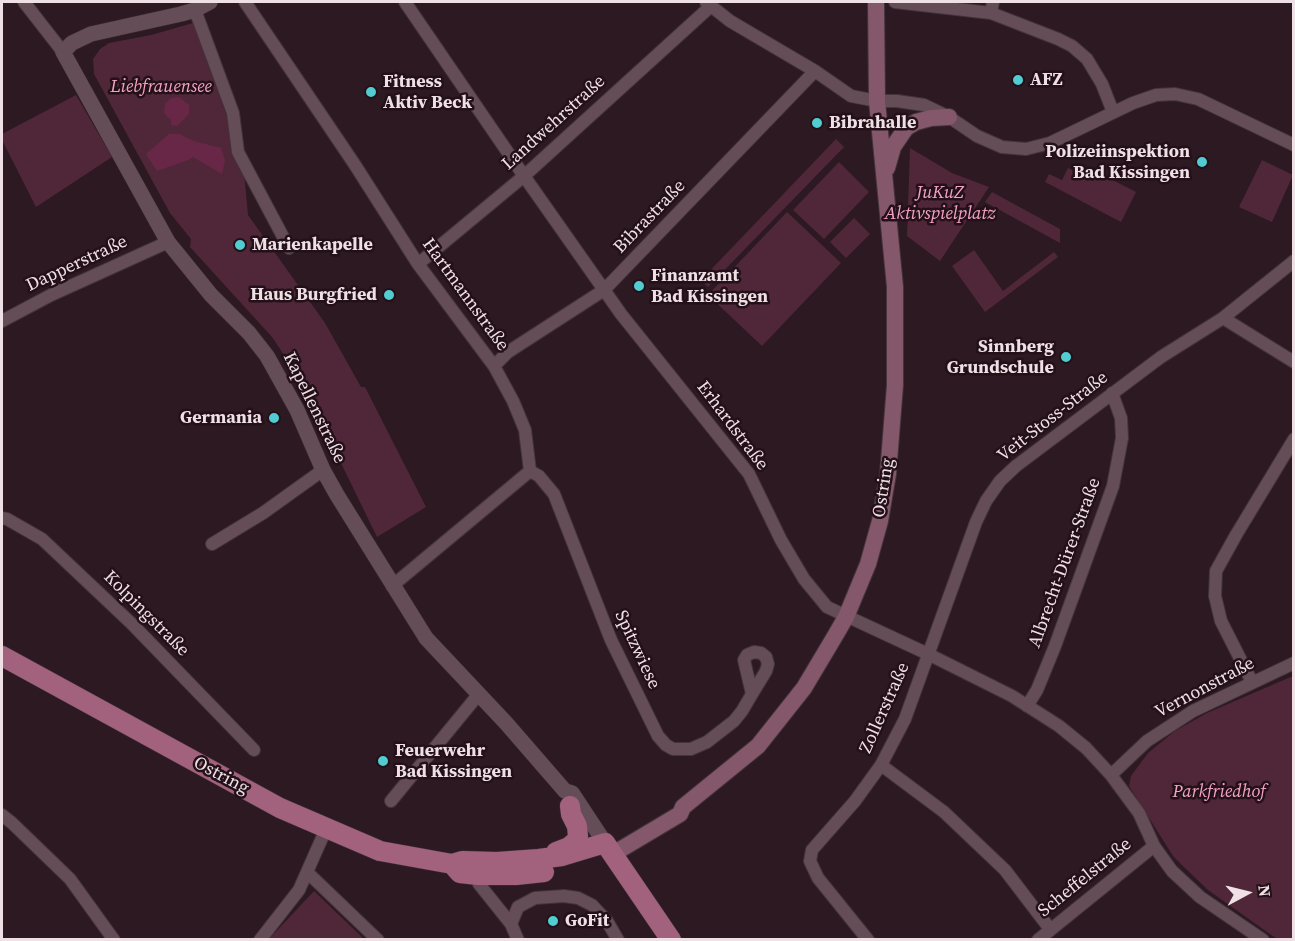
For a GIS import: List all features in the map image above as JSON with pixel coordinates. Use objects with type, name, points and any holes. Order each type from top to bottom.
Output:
[{"type":"main road","name":"Ostring","points":[[452,864],[460,873],[478,875],[516,875],[568,868],[680,814],[683,807],[758,746],[804,688],[846,617],[865,572],[880,521],[888,474],[895,385],[895,287],[877,101],[876,2]]},
{"type":"main road","points":[[884,180],[893,147],[906,128],[916,122],[931,118],[949,117]]},
{"type":"main road","name":"Ostring","points":[[2,656],[280,808],[380,851],[452,864],[462,861],[530,860],[604,850]]},
{"type":"main road","points":[[530,860],[537,854],[565,849],[576,841],[578,831],[567,798]]},
{"type":"main road","points":[[604,850],[663,939]]},
{"type":"main road","points":[[604,850],[672,939]]},
{"type":"street","name":"Kapellenstraße","points":[[24,2],[63,52],[168,242],[211,295],[249,333],[267,356],[297,410],[323,470],[392,586],[426,638],[567,798],[604,850]]},
{"type":"street","points":[[63,52],[72,43],[91,34],[195,10],[210,2]]},
{"type":"street","name":"Hartmannstraße","points":[[244,2],[355,165],[418,264],[494,366],[513,400],[525,430],[530,471]]},
{"type":"street","name":"Erhardstraße","points":[[405,2],[604,290],[654,357],[749,474],[781,540],[804,579],[827,607],[928,654],[1028,706],[1059,726],[1086,748],[1111,775],[1138,813],[1154,846],[1172,871],[1200,897],[1263,939]]},
{"type":"street","points":[[895,2],[992,8],[1072,46],[1088,59],[1113,112]]},
{"type":"street","points":[[709,4],[730,21],[815,71],[851,96],[924,105],[949,117],[977,136],[1002,147],[1026,149],[1050,143],[1113,112],[1156,95],[1175,93],[1198,99],[1293,145]]},
{"type":"street","name":"Landwehrstraße","points":[[418,264],[524,176],[709,4]]},
{"type":"street","points":[[195,10],[233,113],[238,152],[289,248]]},
{"type":"street","name":"Bibrastraße","points":[[494,366],[508,352],[604,290],[815,71]]},
{"type":"street","name":"Dapperstraße","points":[[2,321],[51,295],[168,242]]},
{"type":"street","name":"Veit-Stoss-Straße","points":[[928,654],[976,522],[986,501],[1000,481],[1016,466],[1161,357],[1223,318],[1293,261]]},
{"type":"street","points":[[1223,318],[1293,362]]},
{"type":"street","name":"Albrecht-Dürer-Straße","points":[[1028,706],[1055,646],[1113,486],[1122,438],[1121,418],[1113,393]]},
{"type":"street","points":[[1252,682],[1221,621],[1215,596],[1216,571],[1293,439]]},
{"type":"street","points":[[212,544],[263,513],[323,470]]},
{"type":"street","points":[[392,586],[530,471]]},
{"type":"street","name":"Spitzwiese","points":[[530,471],[539,476],[554,494],[611,640],[658,736],[666,745],[682,751],[707,742],[734,721],[752,694]]},
{"type":"street","name":"Kolpingstraße","points":[[2,518],[42,539],[132,624],[254,750]]},
{"type":"street","name":"Zollerstraße","points":[[868,939],[818,878],[810,861],[812,850],[844,816],[881,765],[904,719],[928,654]]},
{"type":"street","name":"Vernonstraße","points":[[1111,775],[1147,741],[1193,711],[1293,663]]},
{"type":"street","points":[[391,801],[478,695]]},
{"type":"street","points":[[881,765],[944,812],[1005,870],[1050,929]]},
{"type":"street","points":[[2,815],[70,879],[114,939]]},
{"type":"street","points":[[260,939],[299,890],[326,829]]},
{"type":"street","name":"Scheffelstraße","points":[[1038,939],[1154,846]]},
{"type":"street","points":[[308,873],[378,939]]},
{"type":"street","points":[[478,875],[479,884],[511,924],[516,938]]},
{"type":"street","points":[[511,924],[518,907],[535,898],[571,897],[592,905],[607,921],[618,939]]},
{"type":"green space","points":[[193,23],[243,161],[248,215],[325,323],[361,387],[365,387],[426,507],[377,537],[300,379],[272,337],[190,247],[191,239],[170,213],[94,74],[93,59],[100,49],[109,43],[151,35]]},
{"type":"green space","points":[[76,95],[112,157],[36,207],[2,140],[2,134]]},
{"type":"green space","points":[[836,139],[844,147],[708,287],[701,280]]},
{"type":"green space","name":"JuKuZ Aktivspielplatz","points":[[910,148],[952,173],[989,187],[940,261],[907,236]]},
{"type":"green space","points":[[1262,160],[1293,175],[1272,222],[1239,207]]},
{"type":"green space","points":[[839,162],[869,192],[824,239],[793,210]]},
{"type":"green space","points":[[1068,168],[1093,181],[1097,172],[1136,192],[1121,222],[1045,182],[1049,174],[1062,180]]},
{"type":"green space","points":[[992,192],[1060,229],[1060,243],[985,202]]},
{"type":"green space","points":[[787,212],[841,263],[762,346],[708,295]]},
{"type":"green space","points":[[854,218],[870,234],[846,258],[830,242]]},
{"type":"green space","points":[[974,250],[1003,291],[1054,252],[1058,257],[985,312],[952,266]]},
{"type":"green space","name":"Parkfriedhof","points":[[1293,676],[1293,939],[1277,939],[1208,890],[1173,856],[1129,786],[1131,776],[1148,753],[1175,731],[1207,713]]},
{"type":"green space","points":[[314,891],[364,939],[269,939]]},
{"type":"shaded area","points":[[179,97],[189,105],[189,114],[177,126],[171,125],[171,120],[164,113],[165,104],[171,98]]},
{"type":"shaded area","name":"Liebfrauensee","points":[[169,134],[179,134],[194,141],[221,148],[225,160],[222,174],[193,157],[157,171],[146,154]]},
{"type":"place","name":"AFZ","points":[[1018,80]]},
{"type":"place","name":"Fitness Aktiv Beck","points":[[371,92]]},
{"type":"place","name":"Bibrahalle","points":[[817,123]]},
{"type":"place","name":"Polizeiinspektion Bad Kissingen","points":[[1202,162]]},
{"type":"place","name":"Marienkapelle","points":[[240,245]]},
{"type":"place","name":"Finanzamt Bad Kissingen","points":[[639,286]]},
{"type":"place","name":"Haus Burgfried","points":[[389,295]]},
{"type":"place","name":"Sinnberg Grundschule","points":[[1066,357]]},
{"type":"place","name":"Germania","points":[[274,418]]},
{"type":"place","name":"Feuerwehr Bad Kissingen","points":[[383,761]]},
{"type":"place","name":"GoFit","points":[[553,921]]}]
